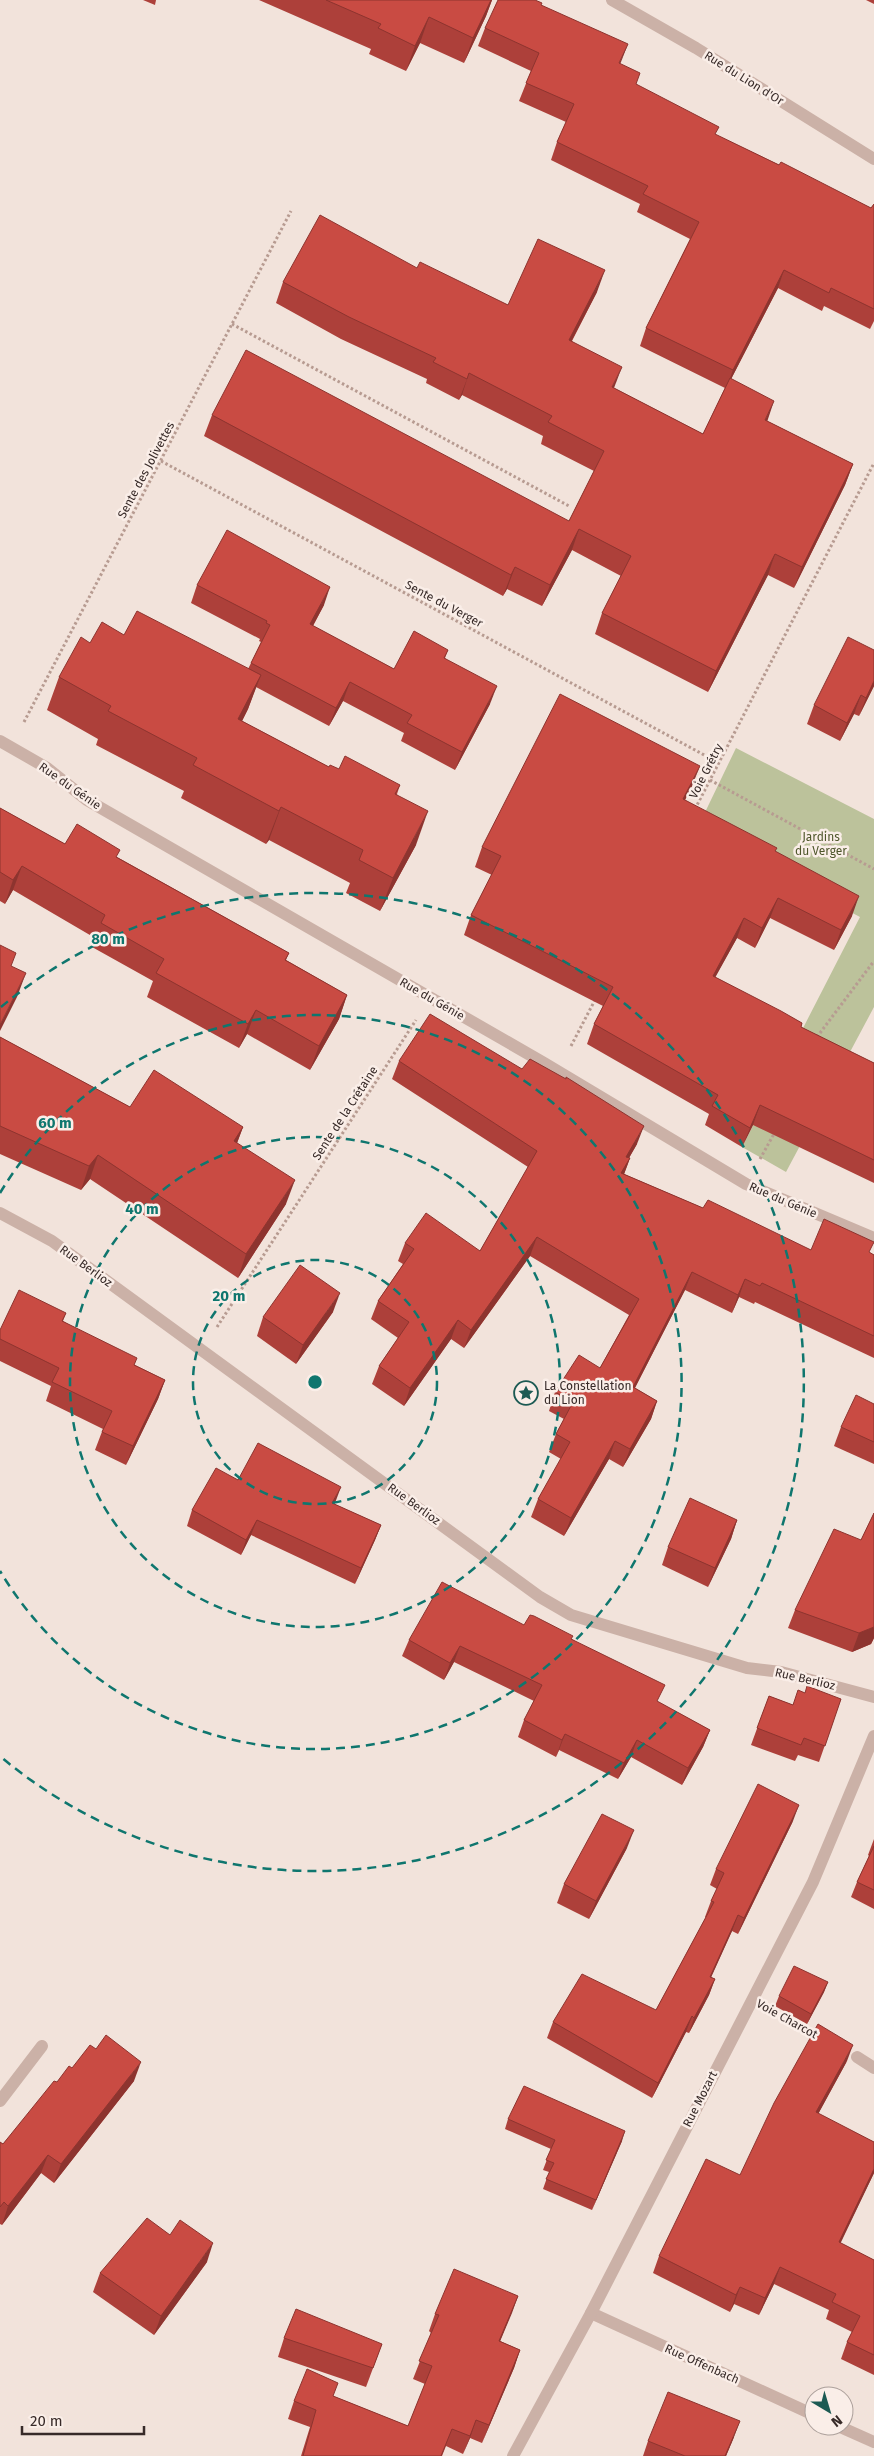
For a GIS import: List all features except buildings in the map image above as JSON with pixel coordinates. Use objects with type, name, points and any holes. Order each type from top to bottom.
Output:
[{"type":"street","name":"Rue du Lion d'Or","points":[[612,0],[696,48],[874,159]]},
{"type":"street","name":"Rue du Génie","points":[[0,741],[47,768],[87,800],[544,1063],[746,1184],[874,1238]]},
{"type":"street","name":"Rue Berlioz","points":[[0,1213],[52,1241],[540,1597],[565,1612],[747,1668],[781,1672],[874,1697]]},
{"type":"street","name":"Rue Mozart","points":[[513,2456],[590,2313],[813,1882],[874,1736]]},
{"type":"street","points":[[0,2102],[42,2046]]},
{"type":"street","points":[[857,2057],[874,2068]]},
{"type":"street","name":"Rue Offenbach","points":[[590,2313],[804,2410]]},
{"type":"street","points":[[854,2433],[874,2442]]},
{"type":"path","name":"Sente des Jolivettes","points":[[21,728],[290,211]]},
{"type":"path","points":[[232,324],[569,506]]},
{"type":"path","name":"Sente du Verger","points":[[161,461],[719,763]]},
{"type":"path","name":"Voie Grétry","points":[[692,816],[874,463]]},
{"type":"path","points":[[710,780],[874,869]]},
{"type":"path","points":[[815,1041],[874,961]]},
{"type":"path","points":[[544,1063],[555,1044],[568,1052],[600,991]]},
{"type":"path","name":"Sente de la Crétaine","points":[[197,1346],[219,1325],[419,1014]]},
{"type":"path","points":[[746,1184],[774,1134],[776,1125]]},
{"type":"path","name":"Voie Charcot","points":[[752,2000],[857,2057]]},
{"type":"green space","name":"Jardins du Verger","points":[[736,748],[874,819],[874,1007],[786,1172],[742,1147],[860,917],[696,831]]},
{"type":"place","name":"La Constellation du Lion","points":[[526,1393]]}]
